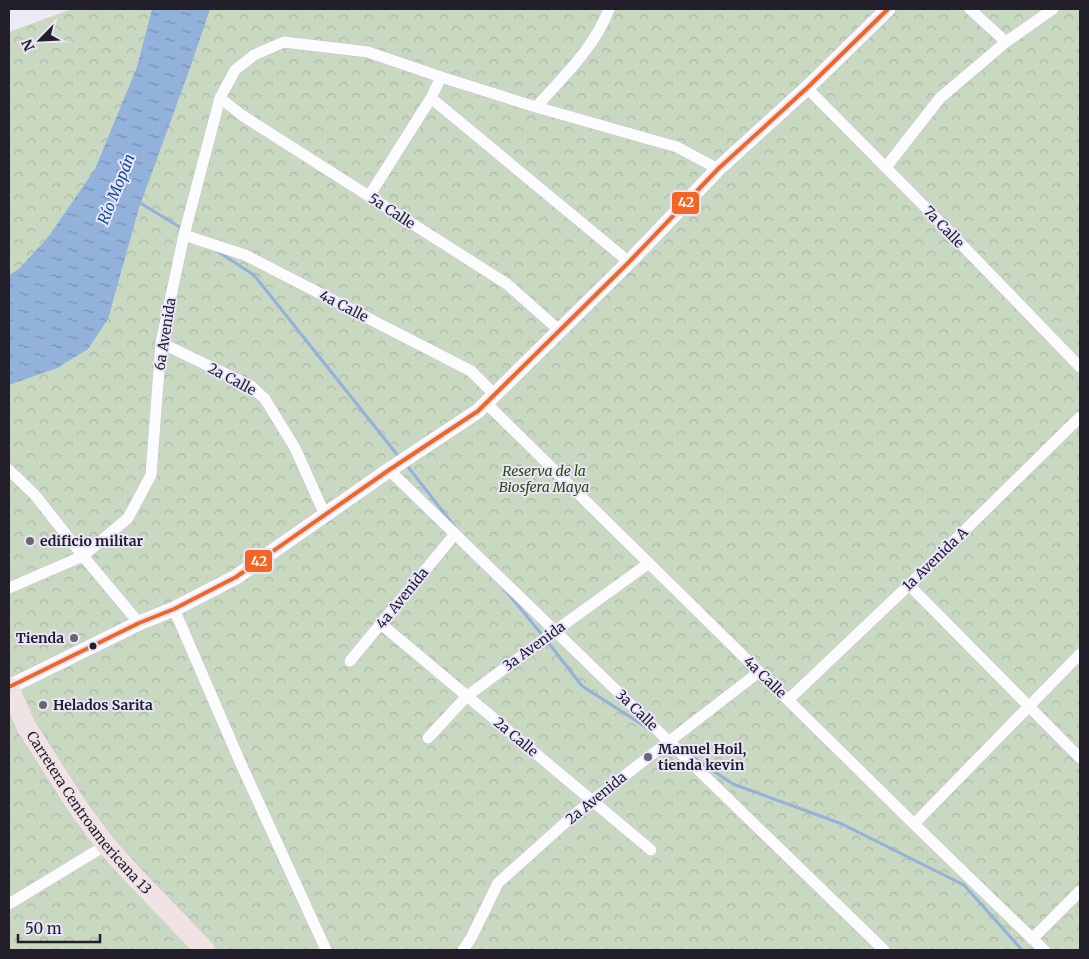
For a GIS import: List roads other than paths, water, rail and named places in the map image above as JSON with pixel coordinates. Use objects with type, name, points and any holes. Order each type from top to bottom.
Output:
[{"type":"highway","name":"Carretera Centroamericana 13","points":[[9,687],[26,726],[77,806],[106,845],[205,950]]},
{"type":"street","points":[[536,106],[584,54],[604,22],[609,9]]},
{"type":"street","points":[[9,687],[139,623],[174,609],[236,577],[389,470],[478,411],[629,262],[718,169],[807,88],[888,9]]},
{"type":"street","points":[[970,9],[1006,42]]},
{"type":"street","points":[[886,167],[940,98],[1006,42],[1053,9]]},
{"type":"street","name":"6a Avenida","points":[[9,588],[83,556],[128,518],[151,475],[161,343],[184,235],[220,98],[235,70],[254,55],[284,42],[368,52],[441,77]]},
{"type":"street","points":[[369,196],[431,98],[441,77],[677,147],[718,169]]},
{"type":"street","name":"7a Calle","points":[[807,88],[1080,367]]},
{"type":"street","name":"5a Calle","points":[[220,98],[243,116],[507,284],[560,331]]},
{"type":"street","points":[[431,98],[629,262]]},
{"type":"street","name":"4a Calle","points":[[184,235],[254,259],[470,371],[491,399],[649,563],[1044,950]]},
{"type":"street","name":"2a Calle","points":[[161,343],[251,386],[265,399],[295,448],[325,515]]},
{"type":"street","name":"1a Avenida A","points":[[788,700],[1080,417]]},
{"type":"street","points":[[9,470],[35,495],[139,623]]},
{"type":"street","name":"3a Calle","points":[[389,470],[884,950]]},
{"type":"street","name":"4a Avenida","points":[[350,662],[455,534]]},
{"type":"street","name":"3a Avenida","points":[[428,738],[467,696],[649,563]]},
{"type":"street","points":[[908,585],[1080,758]]},
{"type":"street","points":[[174,609],[324,949]]},
{"type":"street","name":"2a Calle","points":[[381,624],[651,850]]},
{"type":"street","points":[[914,824],[1080,654]]},
{"type":"street","name":"2a Avenida","points":[[463,950],[471,938],[498,883],[576,813],[759,672]]},
{"type":"street","points":[[9,904],[106,845]]},
{"type":"street","points":[[1032,939],[1080,891]]},
{"type":"water","name":"Río Mopán","points":[[152,9],[210,9],[139,208],[108,319],[88,349],[57,368],[9,385],[9,275],[19,269],[49,236],[95,169],[137,67]]},
{"type":"waterway","points":[[137,201],[183,229]]},
{"type":"waterway","points":[[217,251],[254,275],[399,457]]},
{"type":"waterway","points":[[405,463],[455,527]]},
{"type":"waterway","points":[[506,591],[543,636]]},
{"type":"waterway","points":[[547,641],[582,686],[649,729]]},
{"type":"waterway","points":[[694,758],[733,784],[842,824],[964,885],[1022,950]]},
{"type":"place","name":"edificio militar","points":[[30,541]]},
{"type":"place","name":"Tienda","points":[[74,638]]},
{"type":"place","name":"Helados Sarita","points":[[43,705]]},
{"type":"place","name":"Manuel Hoil, tienda kevin","points":[[648,757]]},
{"type":"park label","name":"Reserva de la Biosfera Maya","points":[[544,480]]}]
